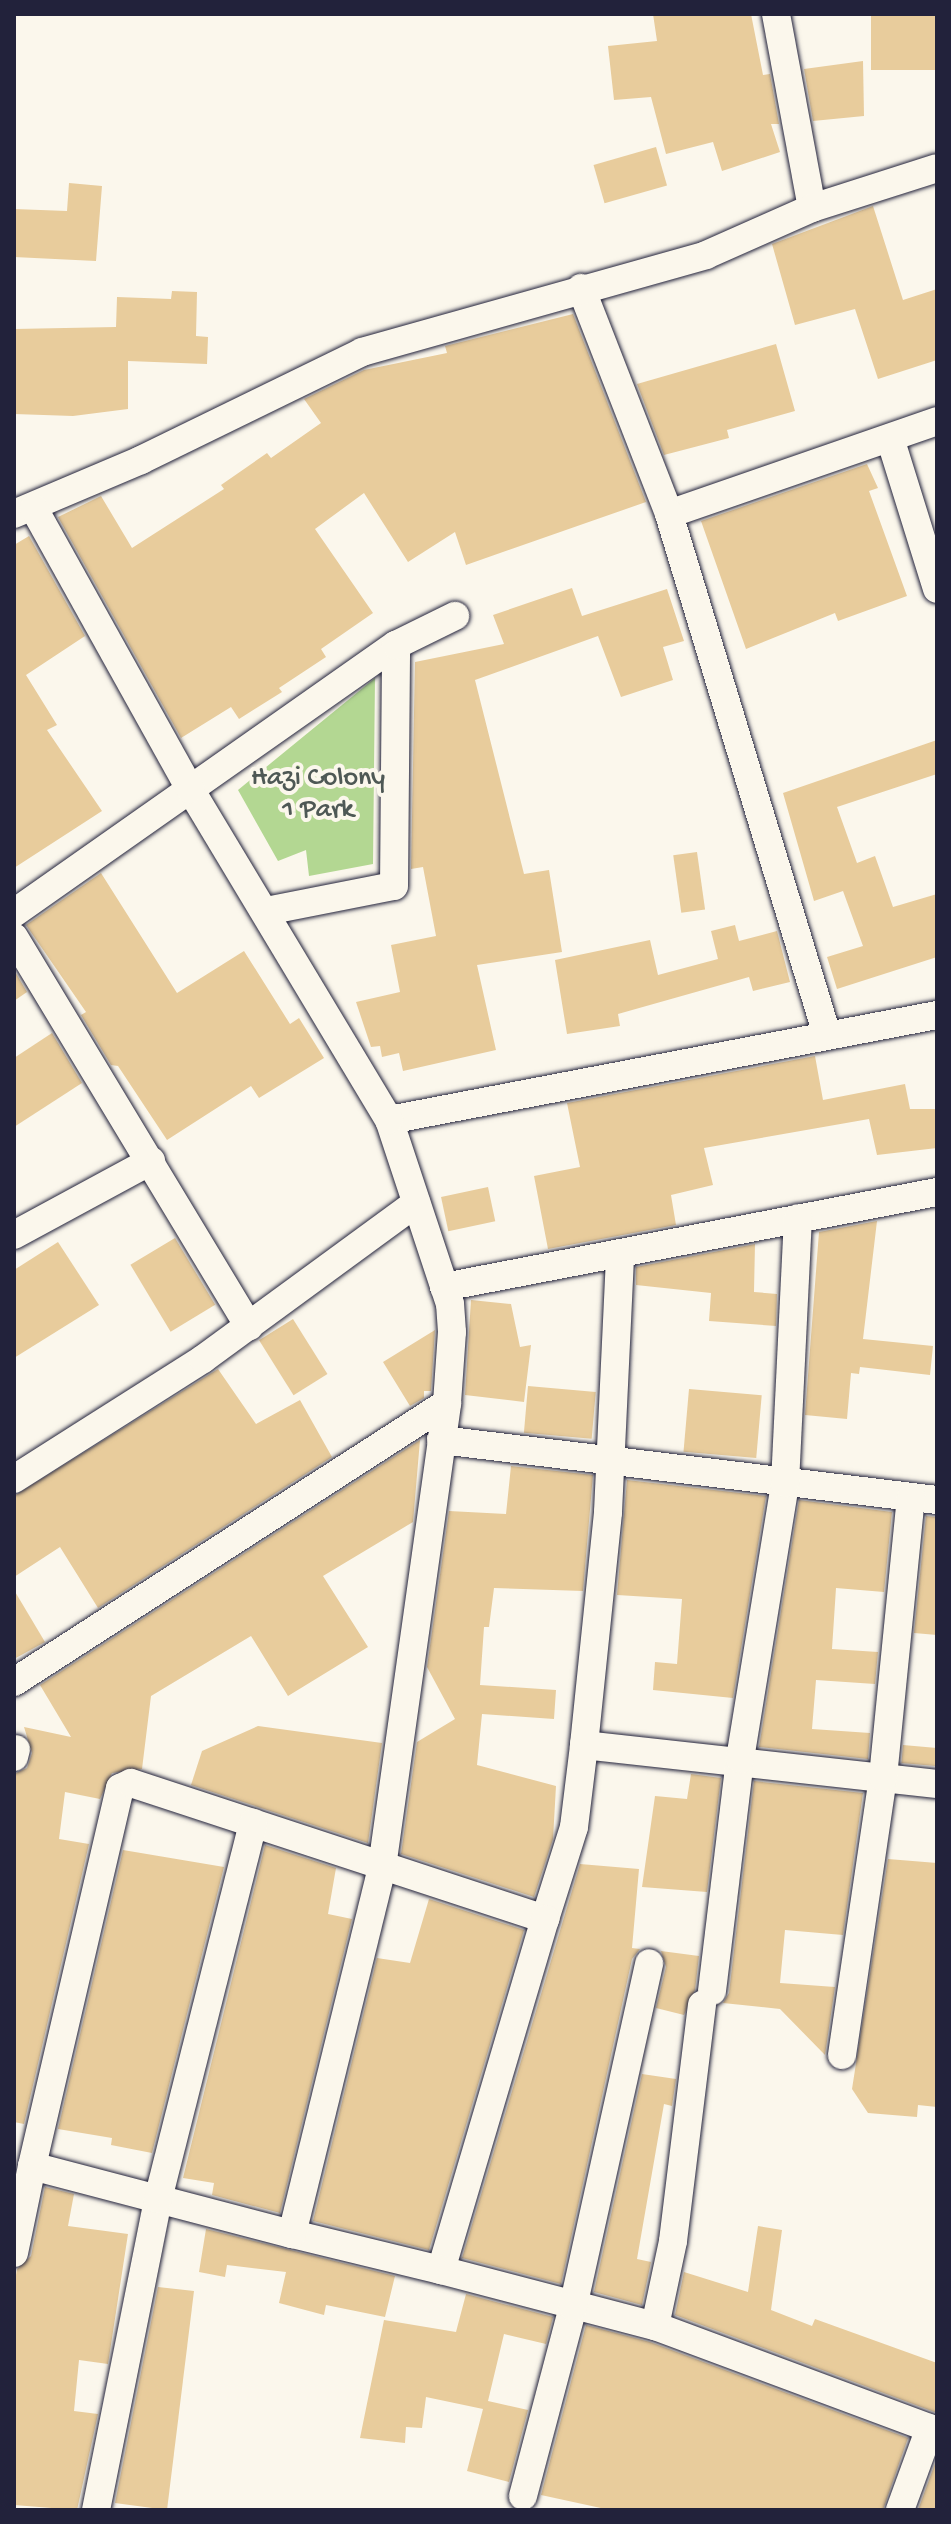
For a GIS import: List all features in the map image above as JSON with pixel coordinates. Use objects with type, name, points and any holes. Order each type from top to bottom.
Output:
[{"type":"street","points":[[776,14],[812,208]]},
{"type":"street","points":[[292,2234],[382,1867],[447,1403],[452,1332],[444,1287],[389,1120],[24,512],[362,352],[706,255],[812,208],[937,168]]},
{"type":"street","points":[[581,288],[669,514],[827,1035]]},
{"type":"street","points":[[669,514],[937,421]]},
{"type":"street","points":[[890,438],[937,589]]},
{"type":"street","points":[[14,913],[396,645],[455,616]]},
{"type":"street","points":[[266,911],[394,886],[396,645]]},
{"type":"street","points":[[14,937],[249,1327]]},
{"type":"street","points":[[389,1120],[937,1015]]},
{"type":"street","points":[[14,1235],[151,1161]]},
{"type":"street","points":[[444,1287],[620,1256],[937,1192]]},
{"type":"street","points":[[14,1479],[249,1327],[416,1203]]},
{"type":"street","points":[[655,2326],[673,2241],[740,1759],[785,1483],[798,1218]]},
{"type":"street","points":[[441,2270],[574,1827],[611,1462],[620,1256]]},
{"type":"street","points":[[14,1682],[447,1403]]},
{"type":"street","points":[[441,1440],[924,1498],[842,2055]]},
{"type":"street","points":[[584,1745],[740,1759],[937,1784]]},
{"type":"street","points":[[14,2253],[120,1788],[131,1783],[545,1919]]},
{"type":"street","points":[[96,2510],[158,2199],[253,1823]]},
{"type":"street","points":[[523,2496],[573,2307],[649,1963]]},
{"type":"street","points":[[32,2166],[655,2326],[934,2430],[900,2510]]},
{"type":"green space","name":"Hazi Colony 1 Park","points":[[375,678],[373,864],[309,876],[306,850],[278,861],[238,790]]},
{"type":"building","points":[[653,14],[751,14],[763,75],[770,74],[779,124],[771,124],[780,152],[722,171],[713,142],[666,154],[651,97],[614,100],[608,46],[657,41]]},
{"type":"building","points":[[871,14],[937,14],[937,70],[871,70]]},
{"type":"building","points":[[863,61],[864,116],[813,121],[804,69]]},
{"type":"building","points":[[656,147],[667,185],[605,203],[594,165]]},
{"type":"building","points":[[69,183],[102,186],[96,261],[14,257],[14,209],[67,211]]},
{"type":"building","points":[[873,206],[903,300],[937,289],[937,360],[878,379],[855,309],[795,325],[772,244]]},
{"type":"building","points":[[172,291],[197,292],[196,336],[208,337],[207,364],[128,361],[128,409],[73,416],[14,414],[14,329],[116,327],[117,297],[171,299]]},
{"type":"building","points":[[573,314],[646,502],[466,565],[455,532],[408,562],[364,493],[315,529],[373,613],[321,649],[326,657],[279,688],[282,692],[239,719],[231,707],[181,738],[58,517],[101,496],[132,548],[224,489],[221,485],[267,453],[271,458],[321,423],[304,399],[364,370],[447,353],[445,346]]},
{"type":"building","points":[[776,344],[795,411],[727,430],[729,438],[664,455],[637,384]]},
{"type":"building","points":[[867,464],[878,488],[869,491],[907,596],[838,621],[835,613],[746,649],[701,521]]},
{"type":"building","points":[[29,536],[85,636],[26,675],[57,725],[47,730],[102,811],[14,868],[14,545]]},
{"type":"building","points":[[572,588],[582,616],[667,589],[684,641],[663,647],[673,680],[621,697],[598,636],[475,680],[524,874],[549,870],[562,952],[477,965],[496,1050],[403,1071],[399,1053],[382,1057],[380,1046],[371,1047],[356,1002],[400,992],[391,945],[436,936],[423,867],[411,869],[415,662],[504,644],[493,615]]},
{"type":"building","points":[[937,740],[937,774],[837,807],[857,863],[875,856],[893,907],[937,894],[937,957],[837,989],[827,957],[863,946],[843,891],[814,901],[783,793]]},
{"type":"building","points":[[697,852],[705,909],[681,913],[673,855]]},
{"type":"building","points":[[101,873],[177,993],[244,951],[290,1024],[299,1018],[324,1058],[259,1098],[251,1086],[167,1140],[118,1066],[111,1065],[81,1015],[86,1012],[26,925]]},
{"type":"building","points":[[735,925],[739,941],[777,931],[790,982],[753,991],[749,977],[618,1014],[620,1026],[567,1034],[555,960],[650,940],[658,975],[718,959],[711,931]]},
{"type":"building","points":[[14,970],[27,992],[14,1001]]},
{"type":"building","points":[[52,1033],[82,1083],[14,1127],[14,1058]]},
{"type":"building","points":[[815,1056],[823,1100],[905,1084],[910,1109],[937,1109],[937,1148],[877,1155],[869,1119],[704,1148],[713,1185],[671,1195],[676,1225],[548,1249],[534,1176],[580,1167],[567,1103]]},
{"type":"building","points":[[488,1187],[495,1221],[448,1231],[441,1197]]},
{"type":"building","points":[[877,1221],[863,1339],[933,1346],[930,1375],[860,1367],[859,1374],[851,1373],[847,1419],[805,1415],[819,1232]]},
{"type":"building","points":[[175,1238],[215,1305],[171,1332],[130,1265]]},
{"type":"building","points":[[58,1242],[99,1305],[14,1358],[14,1270]]},
{"type":"building","points":[[755,1244],[754,1292],[777,1294],[776,1326],[709,1321],[711,1293],[636,1285],[636,1267]]},
{"type":"building","points":[[471,1300],[511,1304],[520,1347],[531,1345],[524,1402],[465,1395]]},
{"type":"building","points":[[293,1319],[327,1374],[294,1395],[259,1340]]},
{"type":"building","points":[[435,1330],[431,1391],[424,1391],[424,1398],[410,1406],[383,1362]]},
{"type":"building","points":[[218,1369],[256,1424],[300,1400],[332,1457],[98,1608],[60,1547],[14,1577],[14,1496]]},
{"type":"building","points":[[528,1386],[596,1392],[592,1439],[524,1433]]},
{"type":"building","points":[[689,1389],[762,1395],[756,1458],[684,1452]]},
{"type":"building","points":[[420,1440],[413,1522],[323,1576],[368,1647],[288,1696],[251,1636],[151,1696],[142,1769],[112,1773],[100,1799],[65,1792],[59,1839],[89,1844],[24,2124],[14,2122],[16,1773],[27,1768],[32,1753],[24,1727],[71,1737],[40,1685]]},
{"type":"building","points":[[511,1466],[593,1475],[583,1591],[494,1588],[489,1627],[484,1627],[480,1685],[556,1690],[554,1719],[482,1714],[477,1765],[556,1786],[553,1839],[534,1897],[401,1854],[417,1742],[455,1719],[427,1667],[449,1511],[506,1514]]},
{"type":"building","points":[[627,1480],[766,1496],[733,1698],[653,1690],[655,1662],[677,1664],[682,1599],[617,1595]]},
{"type":"building","points":[[799,1500],[892,1512],[884,1592],[836,1588],[832,1649],[878,1652],[875,1684],[816,1680],[812,1729],[870,1733],[868,1759],[759,1747]]},
{"type":"building","points":[[926,1516],[937,1517],[937,1635],[914,1633]]},
{"type":"building","points":[[14,1590],[45,1642],[14,1659]]},
{"type":"building","points":[[258,1726],[382,1743],[368,1843],[191,1785],[202,1751]]},
{"type":"building","points":[[903,1745],[937,1748],[935,1766],[901,1763]]},
{"type":"building","points":[[691,1774],[721,1778],[707,1892],[642,1887],[655,1796],[687,1799]]},
{"type":"building","points":[[754,1781],[863,1793],[843,1935],[785,1930],[780,1983],[835,1987],[825,2055],[780,2009],[723,2003],[729,1993]]},
{"type":"building","points":[[265,1845],[336,1868],[328,1914],[352,1919],[280,2213],[212,2195],[214,2183],[183,2178]]},
{"type":"building","points":[[123,1850],[224,1867],[152,2153],[111,2145],[112,2138],[58,2129]]},
{"type":"building","points":[[888,1859],[937,1863],[937,2107],[918,2105],[917,2117],[868,2113],[852,2089]]},
{"type":"building","points":[[580,1864],[639,1869],[632,1948],[640,1949],[632,1959],[561,2284],[462,2258]]},
{"type":"building","points":[[429,1899],[524,1930],[429,2250],[313,2221],[377,1958],[410,1963]]},
{"type":"building","points":[[661,1951],[699,1956],[695,1990],[684,2015],[656,2008],[666,1967]]},
{"type":"building","points":[[642,2074],[676,2079],[672,2106],[664,2104],[637,2259],[651,2262],[642,2305],[594,2292]]},
{"type":"building","points":[[45,2187],[74,2194],[68,2226],[128,2234],[108,2364],[79,2360],[74,2411],[98,2414],[77,2510],[14,2505],[14,2287],[17,2269],[31,2256]]},
{"type":"building","points":[[758,2226],[782,2230],[771,2310],[812,2326],[815,2319],[937,2363],[937,2413],[675,2315],[684,2272],[748,2292]]},
{"type":"building","points":[[206,2229],[395,2276],[385,2317],[326,2305],[324,2315],[279,2303],[286,2272],[227,2265],[225,2277],[199,2272]]},
{"type":"building","points":[[158,2287],[194,2291],[167,2510],[115,2503]]},
{"type":"building","points":[[466,2294],[553,2317],[546,2344],[504,2334],[488,2401],[528,2410],[509,2482],[467,2471],[483,2409],[426,2397],[422,2428],[406,2427],[405,2443],[360,2438],[384,2320],[456,2332]]},
{"type":"building","points":[[586,2325],[650,2342],[908,2438],[883,2510],[610,2510],[541,2495]]},
{"type":"building","points":[[937,2458],[937,2510],[918,2510]]}]
